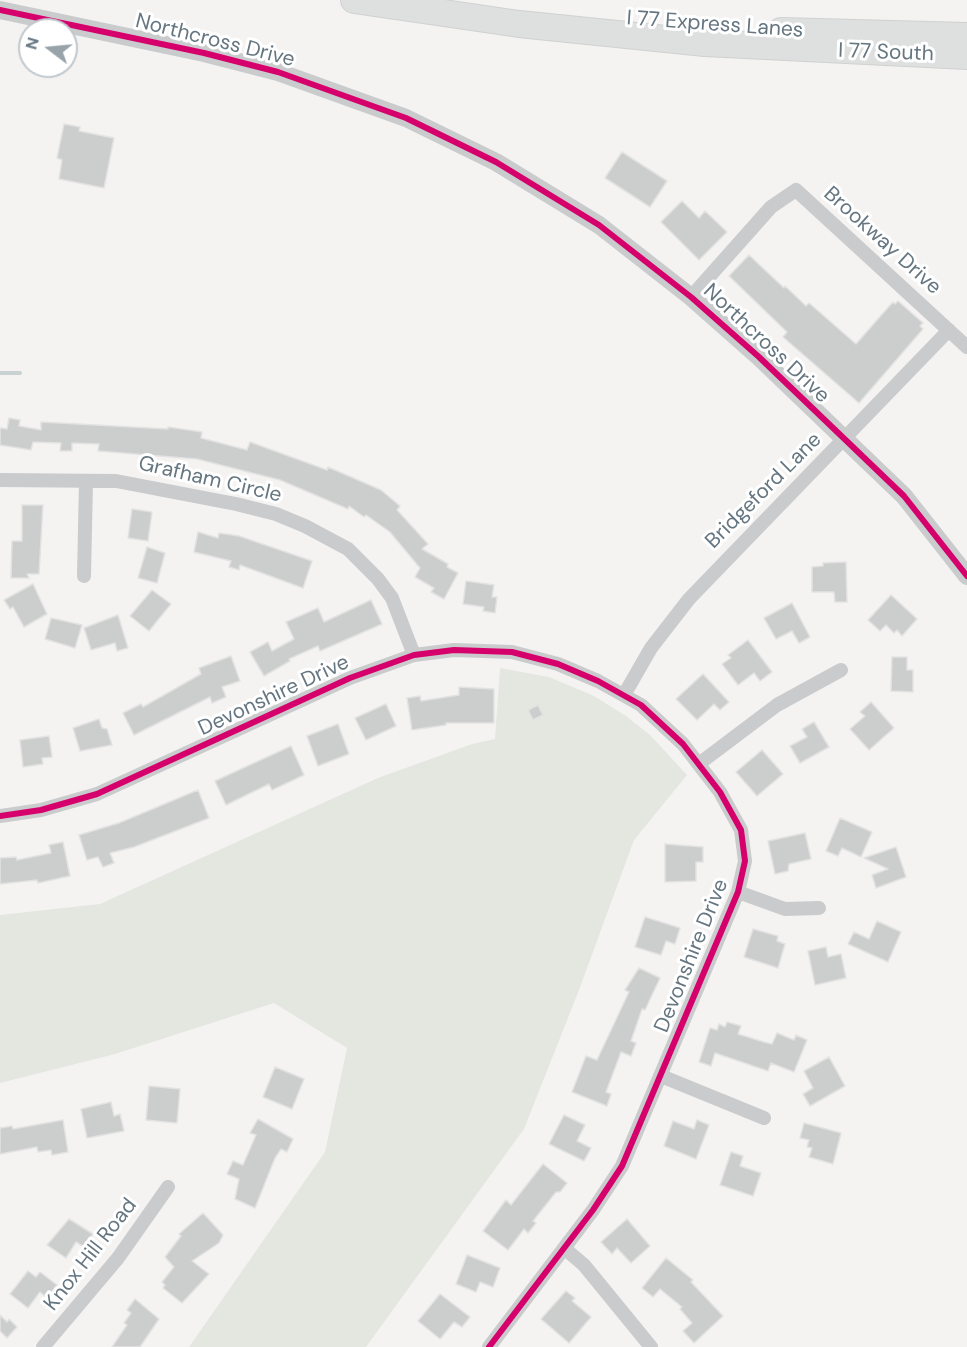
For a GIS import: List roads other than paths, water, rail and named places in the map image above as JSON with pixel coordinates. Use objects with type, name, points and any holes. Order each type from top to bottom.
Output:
[{"type":"highway","name":"I 77 South","points":[[354,0],[519,24],[716,44],[967,56]]},
{"type":"highway","name":"I 77 Express Lanes","points":[[464,0],[706,26],[967,36]]},
{"type":"street","name":"Northcross Drive","points":[[0,10],[204,53],[278,72],[406,118],[496,162],[570,206],[691,297],[904,495],[967,576]]},
{"type":"street","name":"Brookway Drive","points":[[691,297],[771,207],[796,190],[967,347]]},
{"type":"street","name":"Bridgeford Lane","points":[[624,695],[651,648],[688,598],[949,330]]},
{"type":"street","name":"Grafham Circle","points":[[0,480],[116,481],[276,514],[331,538],[363,562],[392,598],[414,655]]},
{"type":"street","points":[[84,576],[86,480]]},
{"type":"street","name":"Devonshire Drive","points":[[0,816],[41,810],[97,794],[350,678],[414,655],[473,650],[512,652],[558,664],[624,695],[661,721],[700,763],[720,792],[741,830],[745,861],[738,892],[622,1166],[564,1248],[489,1347]]},
{"type":"street","points":[[700,763],[777,705],[842,670]]},
{"type":"street","points":[[738,892],[785,909],[819,908]]},
{"type":"street","points":[[661,1076],[764,1118]]},
{"type":"street","name":"Knox Hill Road","points":[[43,1347],[112,1267],[168,1186]]},
{"type":"street","points":[[564,1248],[584,1265],[651,1347]]},
{"type":"waterway","points":[[0,373],[20,373]]}]
